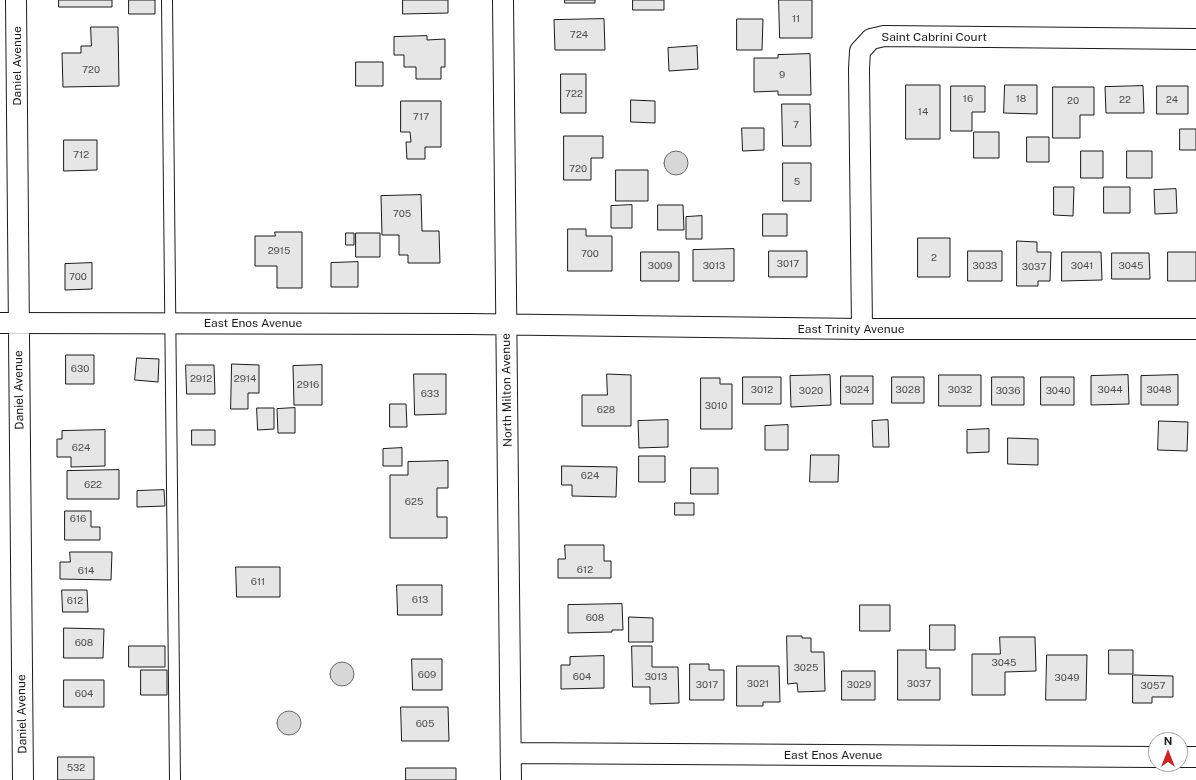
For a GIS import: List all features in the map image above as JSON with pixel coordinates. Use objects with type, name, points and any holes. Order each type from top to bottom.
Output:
[{"type":"street","name":"Daniel Avenue","points":[[16,0],[9,323],[23,780]]},
{"type":"street","name":"North Milton Avenue","points":[[503,0],[511,780]]},
{"type":"street","name":"Saint Cabrini Court","points":[[862,329],[859,69],[860,51],[871,39],[884,36],[1196,39]]},
{"type":"street","name":"East Enos Avenue","points":[[9,323],[506,325]]},
{"type":"street","name":"East Trinity Avenue","points":[[506,325],[862,329],[1196,329]]},
{"type":"street","name":"East Enos Avenue","points":[[511,753],[1148,757]]},
{"type":"lane","points":[[166,0],[174,780]]},
{"type":"shaded area","points":[[676,151],[685,154],[688,163],[685,172],[676,175],[667,172],[664,163],[667,154]]},
{"type":"shaded area","points":[[342,662],[350,666],[354,674],[350,682],[342,686],[334,682],[330,674],[334,666]]},
{"type":"shaded area","points":[[289,711],[297,715],[301,723],[297,731],[289,735],[281,731],[277,723],[281,715]]},
{"type":"building","points":[[59,0],[112,0],[112,7],[59,7]]},
{"type":"building","points":[[129,0],[155,0],[155,14],[129,14]]},
{"type":"building","points":[[403,0],[448,0],[448,13],[403,14]]},
{"type":"building","points":[[565,0],[595,0],[595,3],[565,3]]},
{"type":"building","points":[[633,0],[664,0],[664,10],[633,10]]},
{"type":"building","points":[[779,0],[812,0],[812,38],[780,38]]},
{"type":"building","points":[[604,19],[605,50],[555,50],[554,20]]},
{"type":"building","points":[[737,19],[763,19],[762,50],[737,50]]},
{"type":"building","points":[[91,27],[118,27],[119,86],[63,87],[62,53],[81,53],[81,46],[91,46]]},
{"type":"building","points":[[427,36],[427,40],[445,39],[445,67],[441,67],[441,79],[416,79],[416,67],[404,67],[404,55],[394,55],[394,37]]},
{"type":"building","points":[[697,46],[698,69],[669,71],[668,48]]},
{"type":"building","points":[[810,54],[811,95],[778,95],[778,91],[754,92],[754,58],[778,58],[778,55]]},
{"type":"building","points":[[356,62],[383,62],[383,86],[356,86]]},
{"type":"building","points":[[561,74],[586,74],[586,113],[561,113]]},
{"type":"building","points":[[906,85],[940,85],[940,139],[906,139]]},
{"type":"building","points":[[1005,85],[1037,85],[1037,114],[1004,113]]},
{"type":"building","points":[[951,86],[985,86],[985,112],[972,112],[972,131],[951,131]]},
{"type":"building","points":[[1143,86],[1144,113],[1106,113],[1105,87]]},
{"type":"building","points":[[1157,86],[1188,86],[1188,114],[1157,114]]},
{"type":"building","points":[[1053,87],[1094,87],[1094,115],[1080,115],[1080,138],[1053,138]]},
{"type":"building","points":[[631,100],[655,101],[655,123],[631,122]]},
{"type":"building","points":[[401,101],[441,101],[441,147],[425,147],[425,159],[407,159],[406,142],[411,142],[410,132],[401,132]]},
{"type":"building","points":[[782,104],[810,104],[811,146],[783,146]]},
{"type":"building","points":[[742,128],[764,128],[764,150],[743,151]]},
{"type":"building","points":[[1180,129],[1196,129],[1196,150],[1180,150]]},
{"type":"building","points":[[974,132],[999,132],[999,158],[974,158]]},
{"type":"building","points":[[564,136],[603,136],[603,158],[591,158],[591,180],[564,180]]},
{"type":"building","points":[[1027,137],[1049,137],[1049,162],[1027,162]]},
{"type":"building","points":[[64,140],[97,140],[97,170],[64,171]]},
{"type":"building","points":[[1081,151],[1103,151],[1103,178],[1081,178]]},
{"type":"building","points":[[1127,151],[1152,151],[1152,178],[1127,178]]},
{"type":"building","points":[[783,163],[811,163],[811,201],[783,201]]},
{"type":"building","points":[[616,170],[648,170],[648,201],[616,201]]},
{"type":"building","points":[[1054,187],[1074,187],[1073,216],[1054,215]]},
{"type":"building","points":[[1104,187],[1130,187],[1130,213],[1104,213]]},
{"type":"building","points":[[1176,189],[1177,213],[1155,214],[1154,190]]},
{"type":"building","points":[[421,195],[422,231],[439,231],[440,263],[408,263],[408,255],[399,255],[399,235],[382,235],[381,196]]},
{"type":"building","points":[[632,205],[632,228],[611,228],[611,206]]},
{"type":"building","points":[[658,205],[683,205],[684,230],[658,230]]},
{"type":"building","points":[[763,214],[787,214],[787,236],[763,236]]},
{"type":"building","points":[[702,216],[702,239],[686,239],[686,217]]},
{"type":"building","points":[[568,229],[586,229],[586,236],[612,236],[612,271],[568,271]]},
{"type":"building","points":[[275,232],[302,232],[302,288],[277,288],[277,266],[255,266],[255,236],[275,236]]},
{"type":"building","points":[[346,233],[354,233],[354,245],[346,245]]},
{"type":"building","points":[[356,233],[380,233],[380,257],[356,257]]},
{"type":"building","points":[[918,238],[950,238],[950,277],[918,277]]},
{"type":"building","points":[[1017,241],[1037,242],[1037,252],[1051,252],[1050,281],[1038,281],[1038,286],[1017,286]]},
{"type":"building","points":[[734,249],[734,281],[693,281],[693,250]]},
{"type":"building","points":[[769,251],[807,251],[807,277],[769,277]]},
{"type":"building","points":[[968,251],[1002,251],[1002,281],[968,281]]},
{"type":"building","points":[[641,252],[679,252],[679,281],[641,281]]},
{"type":"building","points":[[1062,252],[1101,252],[1102,280],[1062,281]]},
{"type":"building","points":[[1168,252],[1196,252],[1196,281],[1168,281]]},
{"type":"building","points":[[1112,253],[1149,253],[1150,279],[1112,279]]},
{"type":"building","points":[[358,262],[358,287],[331,287],[331,263]]},
{"type":"building","points":[[92,263],[92,289],[65,290],[65,264]]},
{"type":"building","points":[[66,355],[94,355],[94,384],[66,384]]},
{"type":"building","points":[[137,358],[159,359],[158,382],[135,380]]},
{"type":"building","points":[[232,364],[259,365],[259,393],[248,393],[248,409],[231,409]]},
{"type":"building","points":[[186,365],[214,365],[215,394],[187,394]]},
{"type":"building","points":[[322,365],[322,405],[294,405],[293,366]]},
{"type":"building","points":[[414,374],[446,374],[446,414],[415,415]]},
{"type":"building","points":[[607,374],[631,375],[631,426],[582,426],[582,395],[607,395]]},
{"type":"building","points":[[830,375],[831,405],[791,407],[790,376]]},
{"type":"building","points":[[939,375],[981,375],[981,406],[939,406]]},
{"type":"building","points":[[1128,375],[1129,404],[1091,405],[1091,376]]},
{"type":"building","points":[[1178,375],[1178,405],[1141,405],[1141,376]]},
{"type":"building","points":[[841,376],[873,376],[873,404],[841,404]]},
{"type":"building","points":[[743,377],[781,377],[781,404],[743,404]]},
{"type":"building","points":[[892,377],[924,377],[924,403],[892,403]]},
{"type":"building","points":[[992,377],[1024,377],[1024,405],[992,405]]},
{"type":"building","points":[[1041,377],[1074,377],[1074,405],[1041,405]]},
{"type":"building","points":[[701,378],[720,378],[720,384],[732,384],[732,429],[701,429]]},
{"type":"building","points":[[390,404],[406,404],[407,427],[390,427]]},
{"type":"building","points":[[257,408],[274,408],[274,429],[258,430]]},
{"type":"building","points":[[295,408],[295,433],[278,433],[277,409]]},
{"type":"building","points":[[668,420],[668,447],[639,448],[638,421]]},
{"type":"building","points":[[888,420],[889,447],[873,447],[872,421]]},
{"type":"building","points":[[1159,421],[1188,422],[1187,451],[1158,450]]},
{"type":"building","points":[[788,425],[788,450],[765,450],[765,426]]},
{"type":"building","points":[[989,429],[989,452],[967,453],[967,430]]},
{"type":"building","points":[[105,430],[105,466],[71,467],[71,457],[57,457],[57,439],[62,439],[62,431]]},
{"type":"building","points":[[192,430],[215,430],[215,445],[192,445]]},
{"type":"building","points":[[1008,438],[1038,439],[1038,465],[1008,464]]},
{"type":"building","points":[[402,448],[402,466],[383,466],[383,449]]},
{"type":"building","points":[[811,455],[839,455],[838,482],[810,482]]},
{"type":"building","points":[[639,456],[665,456],[665,482],[639,482]]},
{"type":"building","points":[[448,461],[448,488],[437,488],[437,517],[447,517],[447,538],[390,538],[390,475],[408,475],[408,462]]},
{"type":"building","points":[[562,466],[617,467],[616,497],[572,496],[572,485],[562,485]]},
{"type":"building","points":[[691,468],[718,468],[718,494],[691,494]]},
{"type":"building","points":[[119,470],[119,499],[67,499],[67,471]]},
{"type":"building","points":[[164,490],[165,506],[137,507],[137,491]]},
{"type":"building","points":[[675,503],[694,503],[694,515],[675,515]]},
{"type":"building","points":[[65,511],[91,511],[91,527],[100,527],[100,540],[65,540]]},
{"type":"building","points":[[565,545],[604,545],[604,561],[611,561],[611,578],[558,578],[558,559],[565,559]]},
{"type":"building","points":[[70,552],[112,552],[111,580],[60,579],[60,562],[70,562]]},
{"type":"building","points":[[236,567],[280,567],[280,597],[237,597]]},
{"type":"building","points":[[397,585],[442,585],[442,615],[398,615]]},
{"type":"building","points":[[62,590],[87,590],[88,612],[63,612]]},
{"type":"building","points":[[622,604],[623,630],[612,630],[612,632],[568,633],[568,605]]},
{"type":"building","points":[[860,605],[890,605],[890,631],[860,631]]},
{"type":"building","points":[[629,617],[653,618],[653,642],[629,642]]},
{"type":"building","points":[[930,625],[955,625],[955,650],[930,650]]},
{"type":"building","points":[[64,628],[104,629],[103,658],[64,658]]},
{"type":"building","points":[[787,636],[802,636],[802,638],[811,638],[811,652],[824,652],[825,691],[798,692],[797,683],[788,684]]},
{"type":"building","points":[[1000,637],[1035,637],[1036,671],[1005,672],[1005,695],[972,695],[972,654],[1000,654]]},
{"type":"building","points":[[129,646],[165,646],[165,667],[129,667]]},
{"type":"building","points":[[632,646],[652,646],[652,667],[678,667],[679,703],[650,704],[650,687],[633,687]]},
{"type":"building","points":[[898,650],[926,650],[926,668],[940,668],[940,700],[898,700]]},
{"type":"building","points":[[1109,650],[1133,650],[1133,674],[1109,674]]},
{"type":"building","points":[[1047,655],[1087,655],[1086,700],[1046,700]]},
{"type":"building","points":[[604,656],[604,688],[561,689],[561,665],[570,665],[570,657]]},
{"type":"building","points":[[412,659],[442,659],[442,690],[413,690]]},
{"type":"building","points":[[690,664],[709,664],[709,670],[724,670],[724,700],[690,700]]},
{"type":"building","points":[[737,666],[779,666],[780,702],[763,702],[763,706],[737,706]]},
{"type":"building","points":[[141,670],[167,670],[167,695],[141,695]]},
{"type":"building","points":[[842,671],[875,671],[875,700],[842,700]]},
{"type":"building","points":[[1133,675],[1173,676],[1173,697],[1152,697],[1152,703],[1133,703]]},
{"type":"building","points":[[64,680],[104,680],[104,707],[64,707]]},
{"type":"building","points":[[401,707],[448,707],[449,741],[402,741]]},
{"type":"building","points":[[58,757],[94,757],[94,780],[58,780]]},
{"type":"building","points":[[406,768],[456,768],[456,780],[406,780]]}]
